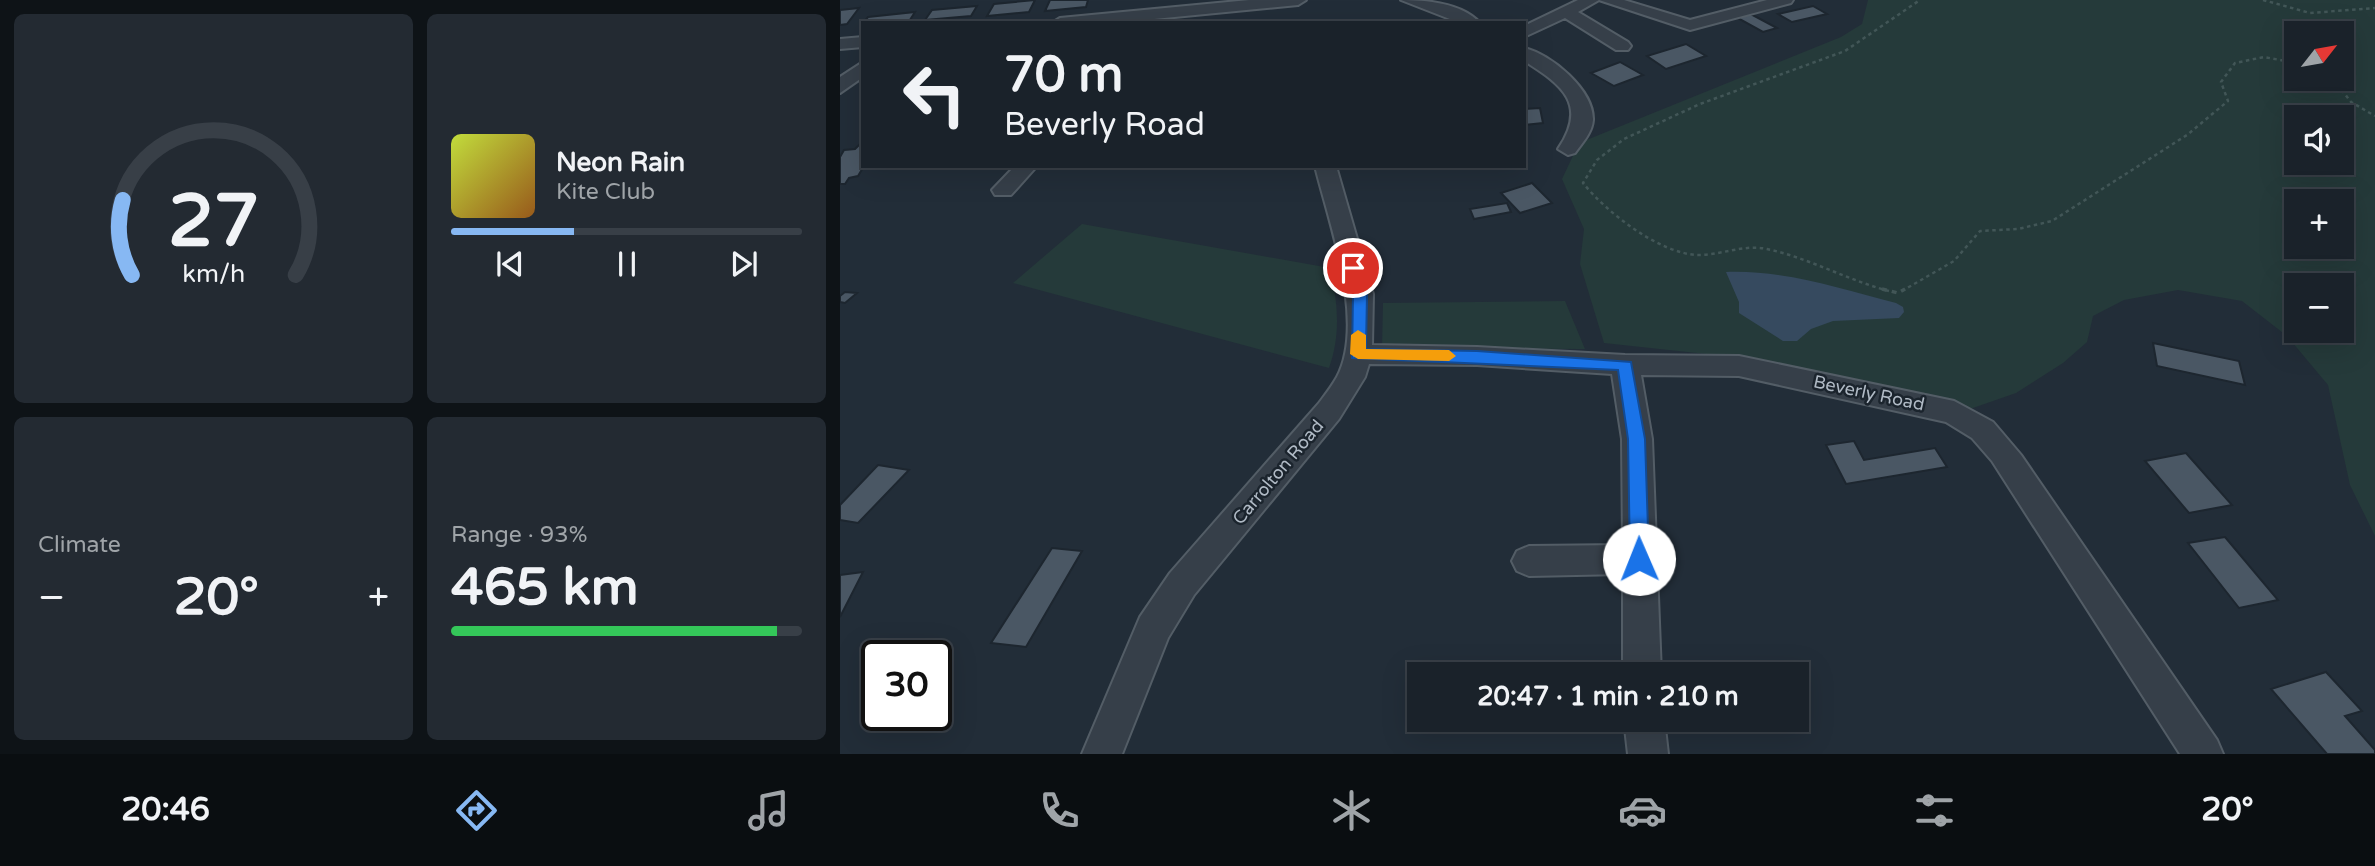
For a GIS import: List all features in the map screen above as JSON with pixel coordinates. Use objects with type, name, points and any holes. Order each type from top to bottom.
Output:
[{"type":"street","points":[[1100,21],[1139,19],[1298,0]]},
{"type":"street","points":[[1409,0],[1459,15],[1469,21]]},
{"type":"street","points":[[1526,31],[1591,0]]},
{"type":"street","points":[[1606,0],[1689,25],[1785,0]]},
{"type":"street","points":[[1566,12],[1622,46]]},
{"type":"street","points":[[840,44],[861,42]]},
{"type":"street","points":[[1526,54],[1557,73],[1579,102],[1584,118],[1580,137],[1568,149]]},
{"type":"street","points":[[840,87],[861,69]]},
{"type":"street","points":[[1003,190],[1025,168]]},
{"type":"street","name":"Carrolton Road","points":[[1102,754],[1153,629],[1182,584],[1329,411],[1351,377],[1358,354],[1360,294],[1326,168]]},
{"type":"street","name":"Beverly Road","points":[[1358,354],[1477,356],[1625,365],[1739,366],[1944,409],[1974,420],[1990,435],[2010,463],[2203,754]]},
{"type":"street","points":[[1625,365],[1637,439],[1642,662]]},
{"type":"street","points":[[1529,561],[1639,559]]},
{"type":"street","points":[[1645,732],[1648,754]]},
{"type":"path","points":[[1920,0],[1912,2],[1887,24],[1845,51],[1735,90],[1636,132],[1595,160],[1583,183],[1592,196],[1648,237],[1695,255],[1765,248],[1870,287],[1898,293],[1954,261],[1980,231],[2018,229],[2052,221],[2187,135],[2228,101],[2221,82],[2235,63],[2264,57],[2284,61]]},
{"type":"path","points":[[2263,0],[2311,13],[2375,8]]},
{"type":"path","points":[[2341,91],[2364,114],[2375,116]]},
{"type":"green space","points":[[1868,0],[2375,0],[2375,536],[2350,485],[2328,385],[2293,343],[2354,343],[2354,273],[2284,273],[2284,334],[2242,301],[2178,290],[2124,300],[2093,316],[2087,342],[2063,363],[2016,393],[1970,409],[1734,357],[1604,343],[1580,264],[1584,229],[1562,179],[1579,143],[1841,37],[1862,24]]},
{"type":"green space","points":[[1082,224],[1330,268],[1335,293],[1337,331],[1329,368],[1013,283]]},
{"type":"green space","points":[[1565,301],[1585,349],[1382,348],[1383,303]]},
{"type":"water","points":[[1726,272],[1770,274],[1812,281],[1896,303],[1903,307],[1904,312],[1899,318],[1833,321],[1811,329],[1797,341],[1783,341],[1739,313],[1739,302]]},
{"type":"building","points":[[1035,0],[1029,12],[987,16],[994,4]]},
{"type":"building","points":[[1050,0],[1088,0],[1086,7],[1045,11]]},
{"type":"building","points":[[977,6],[971,16],[925,20],[932,10]]},
{"type":"building","points":[[1813,6],[1827,14],[1792,22],[1778,14]]},
{"type":"building","points":[[859,8],[847,24],[840,25],[840,10]]},
{"type":"building","points":[[915,12],[909,21],[865,21],[868,17]]},
{"type":"building","points":[[1747,12],[1777,28],[1763,32],[1734,16]]},
{"type":"building","points":[[1686,44],[1706,56],[1666,69],[1647,56]]},
{"type":"building","points":[[1620,62],[1643,75],[1614,86],[1591,73]]},
{"type":"building","points":[[1540,108],[1543,123],[1526,125],[1526,109]]},
{"type":"building","points":[[861,143],[863,168],[858,176],[840,184],[840,157],[844,150],[855,149]]},
{"type":"building","points":[[1532,183],[1552,203],[1520,213],[1501,193]]},
{"type":"building","points":[[1507,203],[1511,212],[1474,219],[1470,209]]},
{"type":"building","points":[[845,292],[857,293],[845,303],[840,302],[840,296]]},
{"type":"building","points":[[2153,343],[2239,361],[2245,385],[2157,366]]},
{"type":"building","points":[[1854,441],[1864,460],[1935,448],[1947,467],[1846,484],[1826,445]]},
{"type":"building","points":[[2186,453],[2232,505],[2189,513],[2145,461]]},
{"type":"building","points":[[878,465],[909,470],[858,523],[840,520],[840,505]]},
{"type":"building","points":[[2225,537],[2278,600],[2239,608],[2188,543]]},
{"type":"building","points":[[1052,548],[1082,551],[1026,647],[991,643]]},
{"type":"building","points":[[863,572],[840,617],[840,575]]},
{"type":"building","points":[[2326,672],[2362,711],[2345,716],[2375,750],[2375,754],[2327,754],[2271,689]]},
{"type":"slow traffic","points":[[1358,335],[1358,354],[1449,356]]},
{"type":"route","points":[[1353,268],[1360,294],[1358,354],[1477,356],[1625,365],[1637,439],[1639,559]]}]
